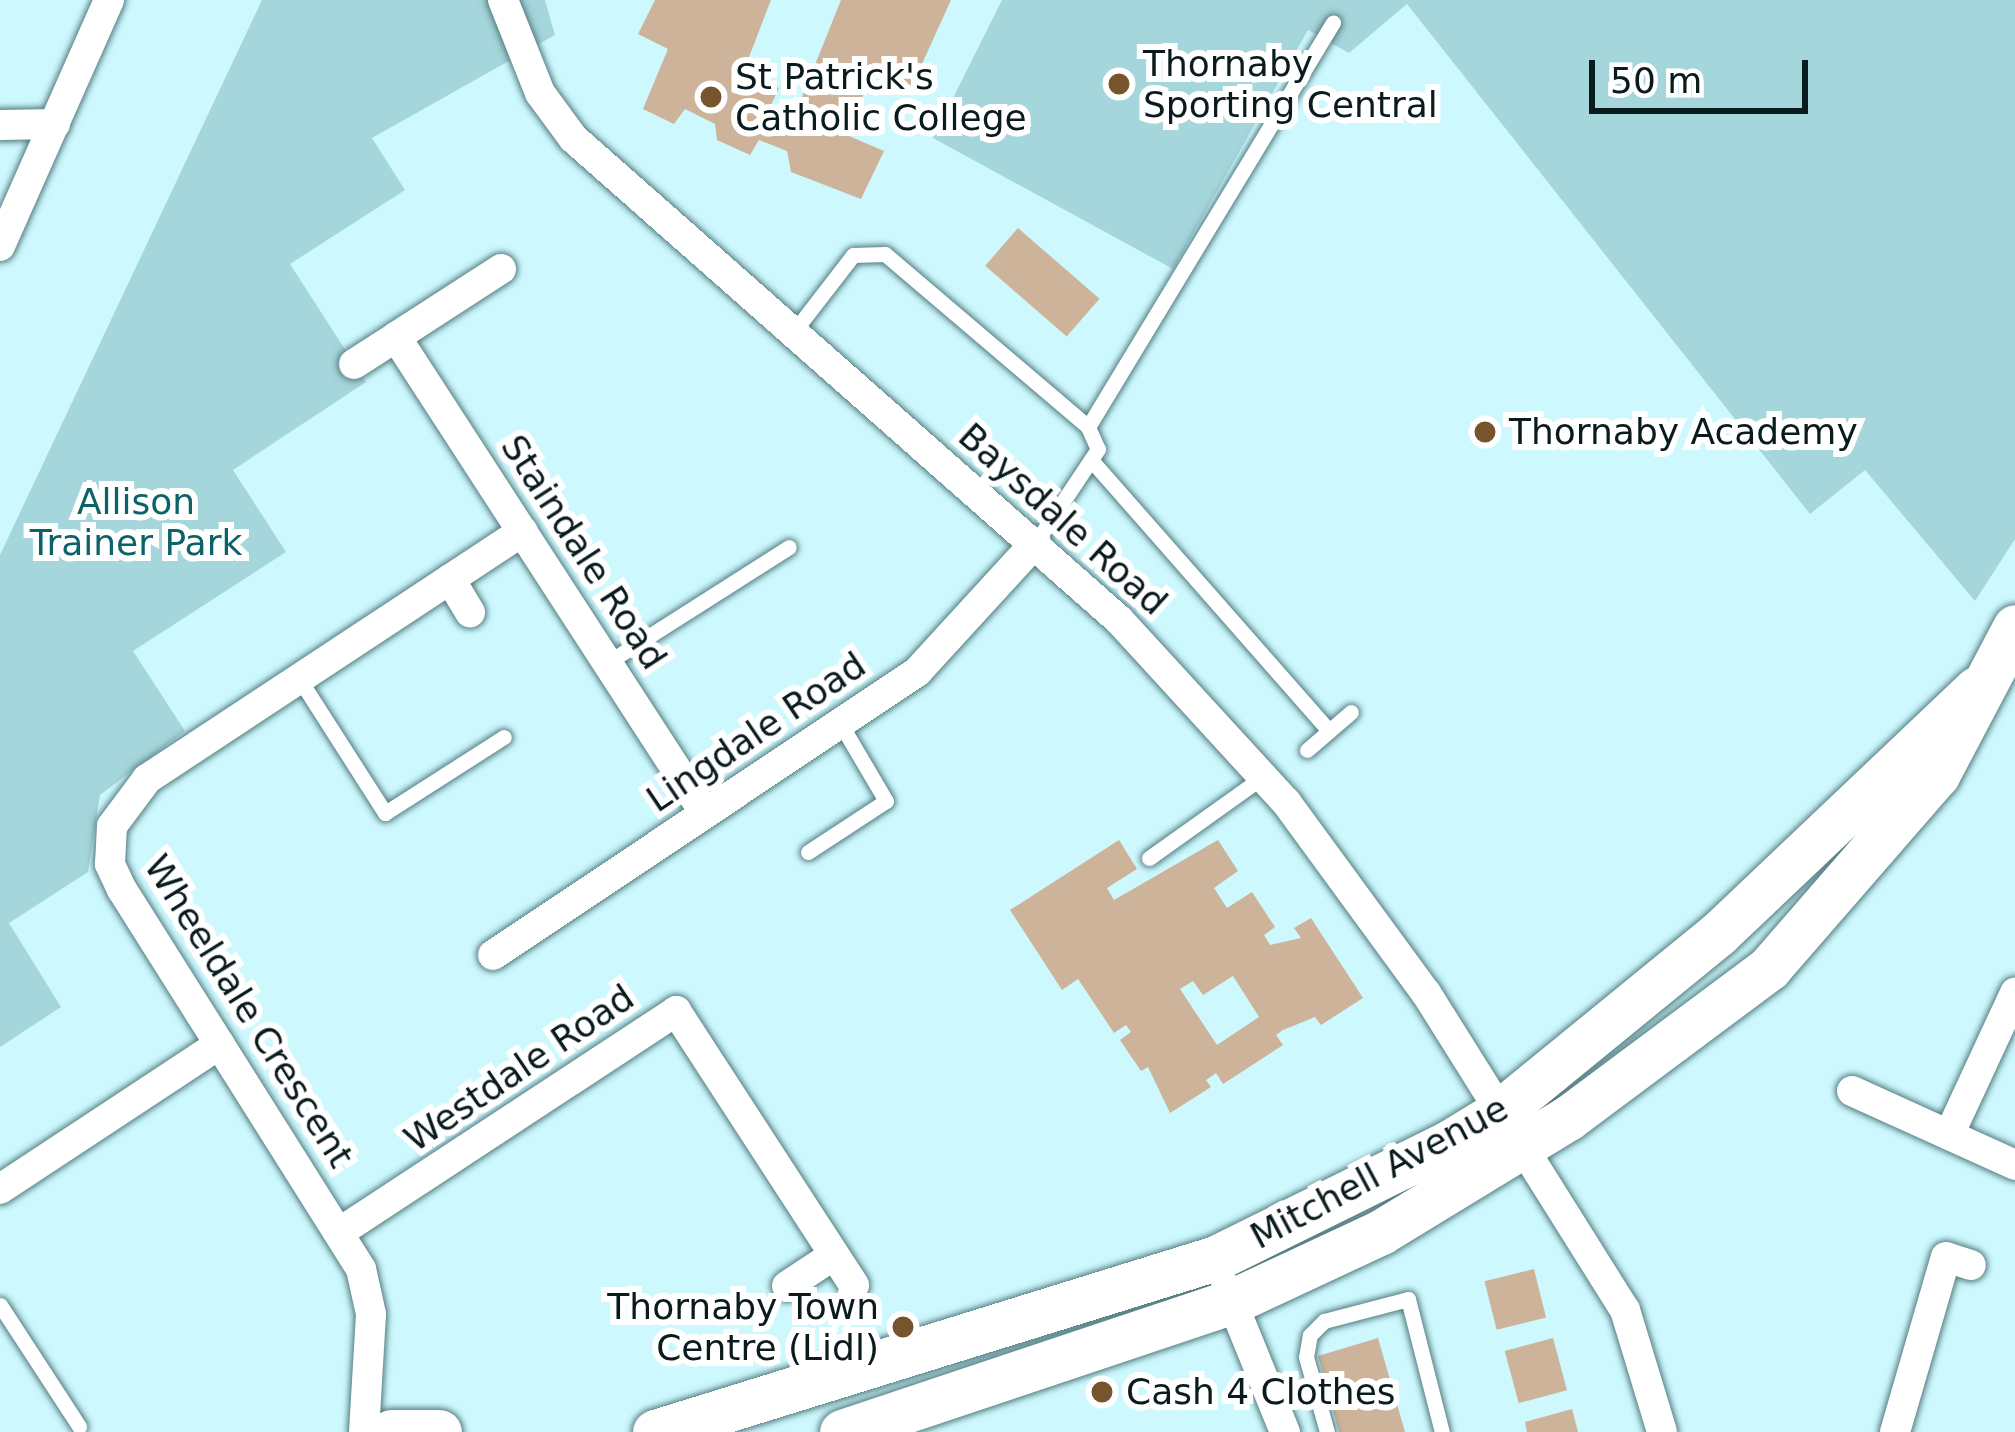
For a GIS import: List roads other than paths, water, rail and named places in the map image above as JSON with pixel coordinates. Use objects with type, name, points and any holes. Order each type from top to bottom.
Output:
[{"type":"street","points":[[0,245],[109,0]]},
{"type":"street","name":"Baysdale Road","points":[[503,0],[540,93],[573,138],[792,334],[1036,542],[1264,776],[1354,890],[1625,1310],[1662,1432]]},
{"type":"street","points":[[0,124],[55,124]]},
{"type":"street","points":[[354,364],[501,269]]},
{"type":"street","name":"Staindale Road","points":[[396,338],[704,812]]},
{"type":"street","name":"Wheeldale Crescent","points":[[364,1432],[371,1314],[343,1230],[115,878],[112,826],[147,778],[523,531]]},
{"type":"street","name":"Lingdale Road","points":[[493,955],[840,723],[958,635],[1036,542]]},
{"type":"street","points":[[461,572],[470,612]]},
{"type":"street","name":"Mitchell Avenue","points":[[842,1432],[1231,1301],[1382,1232],[1512,1129],[1976,689],[2015,627]]},
{"type":"street","points":[[1949,1135],[2015,993]]},
{"type":"street","name":"Westdale Road","points":[[343,1230],[676,1011],[854,1285]]},
{"type":"street","points":[[0,1189],[220,1044]]},
{"type":"street","points":[[1852,1091],[2015,1165]]},
{"type":"street","name":"Mitchell Avenue","points":[[655,1432],[1216,1258],[1512,1129]]},
{"type":"street","points":[[787,1286],[834,1255]]},
{"type":"street","points":[[1894,1432],[1946,1257],[1971,1264]]},
{"type":"street","points":[[1216,1258],[1286,1432]]},
{"type":"street","points":[[391,1432],[439,1432]]},
{"type":"lane","points":[[1088,427],[1333,22]]},
{"type":"lane","points":[[792,334],[853,255],[885,254],[1088,427],[1098,449],[1036,542]]},
{"type":"lane","points":[[1092,461],[1329,731]]},
{"type":"lane","points":[[610,661],[790,547]]},
{"type":"lane","points":[[300,680],[385,813],[504,737]]},
{"type":"lane","points":[[1307,751],[1352,712]]},
{"type":"lane","points":[[808,851],[886,802],[840,723]]},
{"type":"lane","points":[[1149,858],[1264,776]]},
{"type":"lane","points":[[1327,1432],[1306,1357],[1310,1335],[1324,1321],[1408,1299],[1442,1432]]},
{"type":"lane","points":[[0,1305],[80,1426]]},
{"type":"place","name":"Thornaby Sporting Central","points":[[1119,84]]},
{"type":"place","name":"St Patrick's Catholic College","points":[[711,97]]},
{"type":"place","name":"Thornaby Academy","points":[[1485,432]]},
{"type":"place","name":"Thornaby Town Centre (Lidl)","points":[[903,1327]]},
{"type":"place","name":"Cash 4 Clothes","points":[[1102,1392]]},
{"type":"park label","name":"Allison Trainer Park","points":[[136,522]]}]
